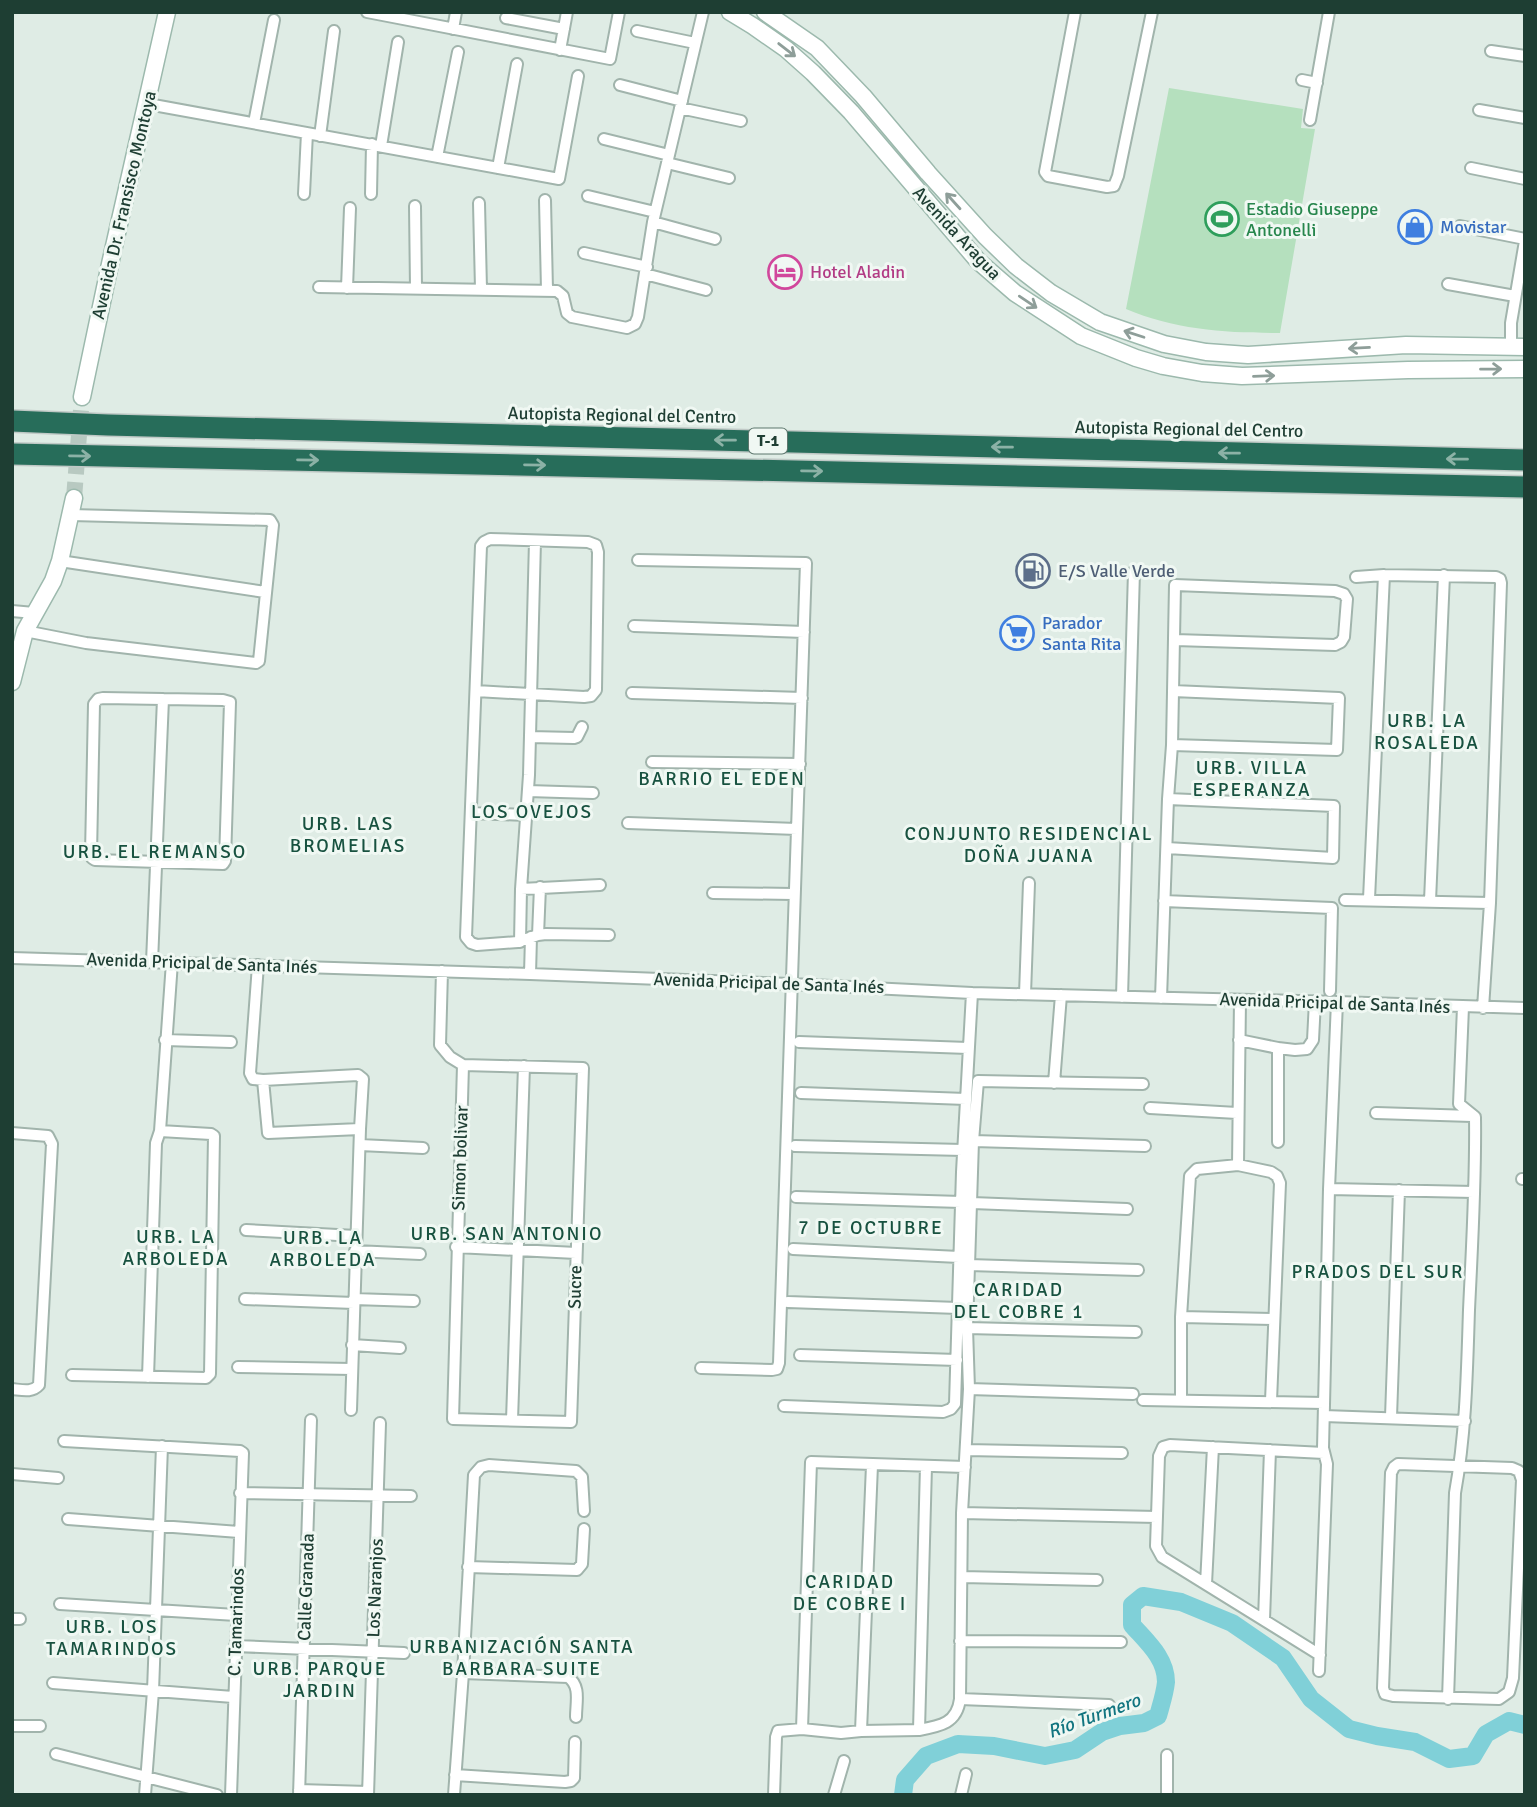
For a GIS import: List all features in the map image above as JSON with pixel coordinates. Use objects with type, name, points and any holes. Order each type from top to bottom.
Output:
[{"type":"highway","name":"Autopista Regional del Centro","points":[[12,421],[1525,460]]},
{"type":"highway","name":"T-1","points":[[12,454],[1525,487]]},
{"type":"street","name":"Avenida Dr. Fransisco Montoya","points":[[82,397],[167,12]]},
{"type":"street","points":[[367,12],[395,15],[610,59],[619,12]]},
{"type":"street","points":[[453,29],[456,12]]},
{"type":"street","points":[[560,50],[567,12]]},
{"type":"street","points":[[318,287],[557,291],[563,296],[566,313],[572,317],[627,328],[635,324],[654,217],[703,12]]},
{"type":"street","name":"Avenida Aragua","points":[[730,12],[786,49],[813,73],[851,112],[978,261],[1015,293],[1081,336],[1136,359],[1163,366],[1242,376],[1525,369]]},
{"type":"street","name":"Avenida Aragua","points":[[765,12],[817,48],[863,96],[985,236],[1016,266],[1051,293],[1100,322],[1164,344],[1206,352],[1248,355],[1406,345],[1518,346]]},
{"type":"street","points":[[1075,12],[1045,172],[1048,176],[1107,187],[1114,186],[1118,176],[1152,12]]},
{"type":"street","points":[[1310,120],[1329,12]]},
{"type":"street","points":[[504,39],[506,15],[564,29]]},
{"type":"street","points":[[254,123],[274,20]]},
{"type":"street","points":[[320,136],[334,30]]},
{"type":"street","points":[[637,31],[695,43]]},
{"type":"street","points":[[371,194],[377,145],[398,42]]},
{"type":"street","points":[[1491,51],[1525,56]]},
{"type":"street","points":[[437,157],[458,52]]},
{"type":"street","points":[[498,168],[517,64]]},
{"type":"street","points":[[148,104],[559,179],[578,76]]},
{"type":"street","points":[[1302,79],[1317,83]]},
{"type":"street","points":[[620,85],[741,121]]},
{"type":"street","points":[[1479,110],[1525,118]]},
{"type":"street","points":[[304,194],[307,133]]},
{"type":"street","points":[[604,139],[729,178]]},
{"type":"street","points":[[1471,168],[1525,179]]},
{"type":"street","points":[[588,196],[715,239]]},
{"type":"street","points":[[545,201],[547,290]]},
{"type":"street","points":[[479,204],[481,289]]},
{"type":"street","points":[[415,206],[416,288]]},
{"type":"street","points":[[347,288],[350,208]]},
{"type":"street","points":[[1460,226],[1525,240],[1511,323],[1518,346]]},
{"type":"street","points":[[584,253],[706,290]]},
{"type":"street","points":[[1448,284],[1515,296]]},
{"type":"street","points":[[1406,345],[1408,370]]},
{"type":"street","points":[[12,682],[25,631],[53,581],[60,561],[74,498]]},
{"type":"street","points":[[25,631],[86,643],[256,663],[260,661],[273,525],[270,520],[71,515]]},
{"type":"street","points":[[476,691],[584,697],[591,696],[596,690],[596,545],[588,542],[490,539],[481,546],[467,940],[477,945],[530,938],[609,935]]},
{"type":"street","points":[[530,974],[530,938],[521,889],[528,791],[535,541]]},
{"type":"street","points":[[638,560],[806,564],[779,1363],[777,1368],[772,1370],[701,1368]]},
{"type":"street","points":[[60,561],[265,592]]},
{"type":"street","points":[[1122,997],[1134,571]]},
{"type":"street","points":[[1369,899],[1384,575]]},
{"type":"street","points":[[1430,901],[1444,575]]},
{"type":"street","points":[[1356,577],[1444,575],[1496,576],[1500,579],[1490,903],[1483,1008]]},
{"type":"street","points":[[1161,998],[1172,745],[1175,585],[1335,591],[1344,594],[1347,599],[1343,636],[1335,645],[1175,640]]},
{"type":"street","points":[[12,611],[34,613]]},
{"type":"street","points":[[634,626],[804,632]]},
{"type":"street","points":[[1172,745],[1337,750],[1339,698],[1173,691]]},
{"type":"street","points":[[632,693],[802,698]]},
{"type":"street","points":[[103,698],[230,702],[225,861],[220,865],[156,863],[92,858],[94,704],[103,698]]},
{"type":"street","points":[[152,962],[163,699]]},
{"type":"street","points":[[530,737],[574,738],[582,727]]},
{"type":"street","points":[[652,762],[800,764]]},
{"type":"street","points":[[528,791],[593,793]]},
{"type":"street","points":[[1167,849],[1333,858],[1334,806],[1168,799]]},
{"type":"street","points":[[471,813],[526,815]]},
{"type":"street","points":[[628,823],[797,829]]},
{"type":"street","points":[[1025,994],[1029,884]]},
{"type":"street","points":[[521,889],[600,885]]},
{"type":"street","points":[[530,938],[540,887]]},
{"type":"street","points":[[713,893],[793,894]]},
{"type":"street","points":[[1345,900],[1490,903]]},
{"type":"street","points":[[1164,901],[1332,908],[1330,991]]},
{"type":"street","name":"Avenida Pricipal de Santa Inés","points":[[12,958],[258,964],[971,993],[1525,1009]]},
{"type":"street","points":[[148,1377],[156,1143],[160,1131],[172,962]]},
{"type":"street","points":[[258,964],[250,1073],[253,1079],[358,1075],[363,1079],[351,1410]]},
{"type":"street","points":[[442,971],[440,1045],[450,1057],[463,1065],[524,1066],[512,1420]]},
{"type":"street","points":[[774,1795],[778,1731],[841,1733],[919,1730],[938,1726],[957,1713],[960,1699],[962,1513],[968,1389],[969,1265],[963,1150],[971,993]]},
{"type":"street","points":[[1054,1083],[1061,995]]},
{"type":"street","points":[[1238,1165],[1240,1000]]},
{"type":"street","points":[[1238,1040],[1295,1051],[1307,1049],[1313,1040],[1315,1001]]},
{"type":"street","points":[[1319,1671],[1328,1464],[1324,1453],[1324,1403],[1337,1002]]},
{"type":"street","points":[[1448,1699],[1455,1493],[1465,1421],[1476,1172],[1475,1117],[1459,1104],[1463,1007]]},
{"type":"street","points":[[166,1040],[231,1042]]},
{"type":"street","points":[[799,1042],[968,1048]]},
{"type":"street","points":[[1278,1048],[1278,1142]]},
{"type":"street","name":"Simon bolivar","points":[[463,1065],[453,1419],[512,1420]]},
{"type":"street","name":"Sucre","points":[[512,1420],[571,1422],[583,1068],[524,1066]]},
{"type":"street","points":[[263,1080],[268,1133],[360,1129]]},
{"type":"street","points":[[784,1406],[946,1412],[954,1407],[959,1257],[978,1081],[1143,1084]]},
{"type":"street","points":[[801,1093],[965,1099]]},
{"type":"street","points":[[1150,1108],[1237,1113]]},
{"type":"street","points":[[1377,1113],[1475,1117]]},
{"type":"street","points":[[72,1375],[206,1378],[210,1374],[214,1136],[160,1131]]},
{"type":"street","points":[[12,1133],[48,1136],[52,1144],[38,1385],[29,1390],[12,1389]]},
{"type":"street","points":[[973,1142],[1145,1146]]},
{"type":"street","points":[[360,1145],[423,1148]]},
{"type":"street","points":[[795,1146],[963,1150]]},
{"type":"street","points":[[1181,1400],[1181,1317],[1191,1176],[1197,1169],[1238,1165],[1271,1172],[1277,1176],[1280,1183],[1271,1401]]},
{"type":"street","points":[[1329,1189],[1474,1192]]},
{"type":"street","points":[[1391,1417],[1399,1191]]},
{"type":"street","points":[[796,1197],[1127,1209]]},
{"type":"street","points":[[246,1230],[356,1236]]},
{"type":"street","points":[[457,1247],[576,1253]]},
{"type":"street","points":[[793,1249],[959,1257]]},
{"type":"street","points":[[355,1251],[420,1254]]},
{"type":"street","points":[[969,1265],[1138,1270]]},
{"type":"street","points":[[245,1298],[414,1301]]},
{"type":"street","points":[[788,1302],[958,1308]]},
{"type":"street","points":[[1181,1317],[1274,1319]]},
{"type":"street","points":[[967,1328],[1136,1332]]},
{"type":"street","points":[[352,1345],[400,1348]]},
{"type":"street","points":[[800,1355],[957,1360]]},
{"type":"street","points":[[239,1367],[352,1369]]},
{"type":"street","points":[[968,1389],[1133,1394]]},
{"type":"street","points":[[1143,1400],[1324,1403]]},
{"type":"street","points":[[1324,1416],[1465,1421]]},
{"type":"street","name":"Calle Granada","points":[[299,1792],[312,1420]]},
{"type":"street","name":"Los Naranjos","points":[[368,1793],[380,1423]]},
{"type":"street","points":[[64,1441],[162,1446],[153,1690],[145,1795]]},
{"type":"street","points":[[1320,1655],[1162,1557],[1156,1546],[1159,1456],[1163,1447],[1170,1445],[1324,1453]]},
{"type":"street","name":"C. Tamarindos","points":[[162,1446],[243,1453],[230,1795]]},
{"type":"street","points":[[1206,1584],[1213,1447]]},
{"type":"street","points":[[966,1450],[1122,1453]]},
{"type":"street","points":[[1264,1620],[1270,1450]]},
{"type":"street","points":[[802,1730],[811,1462],[965,1467]]},
{"type":"street","points":[[1398,1464],[1512,1468],[1518,1471],[1522,1480],[1514,1665],[1509,1692],[1499,1699],[1448,1699],[1393,1696],[1385,1694],[1383,1688],[1391,1473],[1398,1464]]},
{"type":"street","points":[[454,1795],[474,1475],[481,1467],[489,1465],[576,1471],[582,1477],[584,1511]]},
{"type":"street","points":[[861,1731],[872,1465]]},
{"type":"street","points":[[919,1730],[926,1466]]},
{"type":"street","points":[[12,1474],[58,1478]]},
{"type":"street","points":[[240,1493],[411,1496]]},
{"type":"street","points":[[962,1513],[1157,1517]]},
{"type":"street","points":[[68,1519],[239,1532]]},
{"type":"street","points":[[468,1567],[577,1570],[582,1564],[584,1529]]},
{"type":"street","points":[[962,1577],[1097,1580]]},
{"type":"street","points":[[60,1604],[236,1615]]},
{"type":"street","points":[[960,1640],[1121,1642]]},
{"type":"street","points":[[235,1646],[404,1653]]},
{"type":"street","points":[[463,1673],[568,1676],[577,1686],[576,1717]]},
{"type":"street","points":[[53,1683],[233,1697]]},
{"type":"street","points":[[960,1699],[1109,1705]]},
{"type":"street","points":[[12,1726],[40,1726]]},
{"type":"street","points":[[455,1774],[571,1781],[574,1778],[575,1742]]},
{"type":"street","points":[[56,1754],[217,1795]]},
{"type":"street","points":[[1167,1755],[1167,1795]]},
{"type":"street","points":[[834,1795],[844,1761]]},
{"type":"street","points":[[961,1795],[967,1774]]},
{"type":"street","points":[[299,1792],[368,1793]]},
{"type":"green space","name":"Estadio Giuseppe Antonelli","points":[[1169,88],[1303,109],[1301,128],[1315,129],[1280,333],[1182,326],[1126,309]]},
{"type":"waterway","name":"Río Turmero","points":[[903,1795],[905,1780],[926,1756],[958,1744],[994,1746],[1045,1756],[1075,1750],[1102,1732],[1144,1723],[1158,1716],[1166,1682],[1163,1665],[1155,1651],[1132,1625],[1132,1605],[1143,1596],[1181,1602],[1232,1623],[1283,1658],[1311,1699],[1349,1729],[1415,1742],[1449,1759],[1473,1756],[1486,1734],[1509,1721],[1525,1725]]},
{"type":"tunnel","points":[[74,498],[82,397]]},
{"type":"place","name":"Estadio Giuseppe Antonelli","points":[[1222,219]]},
{"type":"place","name":"Movistar","points":[[1415,227]]},
{"type":"place","name":"Hotel Aladin","points":[[785,272]]},
{"type":"place","name":"E/S Valle Verde","points":[[1033,571]]},
{"type":"place","name":"Parador Santa Rita","points":[[1017,633]]},
{"type":"district","name":"URB. LA ROSALEDA","points":[[1427,732]]},
{"type":"district","name":"BARRIO EL EDEN","points":[[722,779]]},
{"type":"district","name":"URB. VILLA ESPERANZA","points":[[1252,779]]},
{"type":"district","name":"LOS OVEJOS","points":[[532,812]]},
{"type":"district","name":"URB. LAS BROMELIAS","points":[[348,835]]},
{"type":"district","name":"CONJUNTO RESIDENCIAL DOÑA JUANA","points":[[1029,845]]},
{"type":"district","name":"URB. EL REMANSO","points":[[155,852]]},
{"type":"district","name":"7 DE OCTUBRE","points":[[871,1228]]},
{"type":"district","name":"URB. SAN ANTONIO","points":[[507,1234]]},
{"type":"district","name":"URB. LA ARBOLEDA","points":[[176,1248]]},
{"type":"district","name":"URB. LA ARBOLEDA","points":[[323,1249]]},
{"type":"district","name":"PRADOS DEL SUR","points":[[1378,1272]]},
{"type":"district","name":"CARIDAD DEL COBRE 1","points":[[1019,1301]]},
{"type":"district","name":"CARIDAD DE COBRE I","points":[[850,1593]]},
{"type":"district","name":"URB. LOS TAMARINDOS","points":[[112,1638]]},
{"type":"district","name":"URBANIZACIÓN SANTA BARBARA SUITE","points":[[522,1658]]},
{"type":"district","name":"URB. PARQUE JARDIN","points":[[320,1680]]}]
